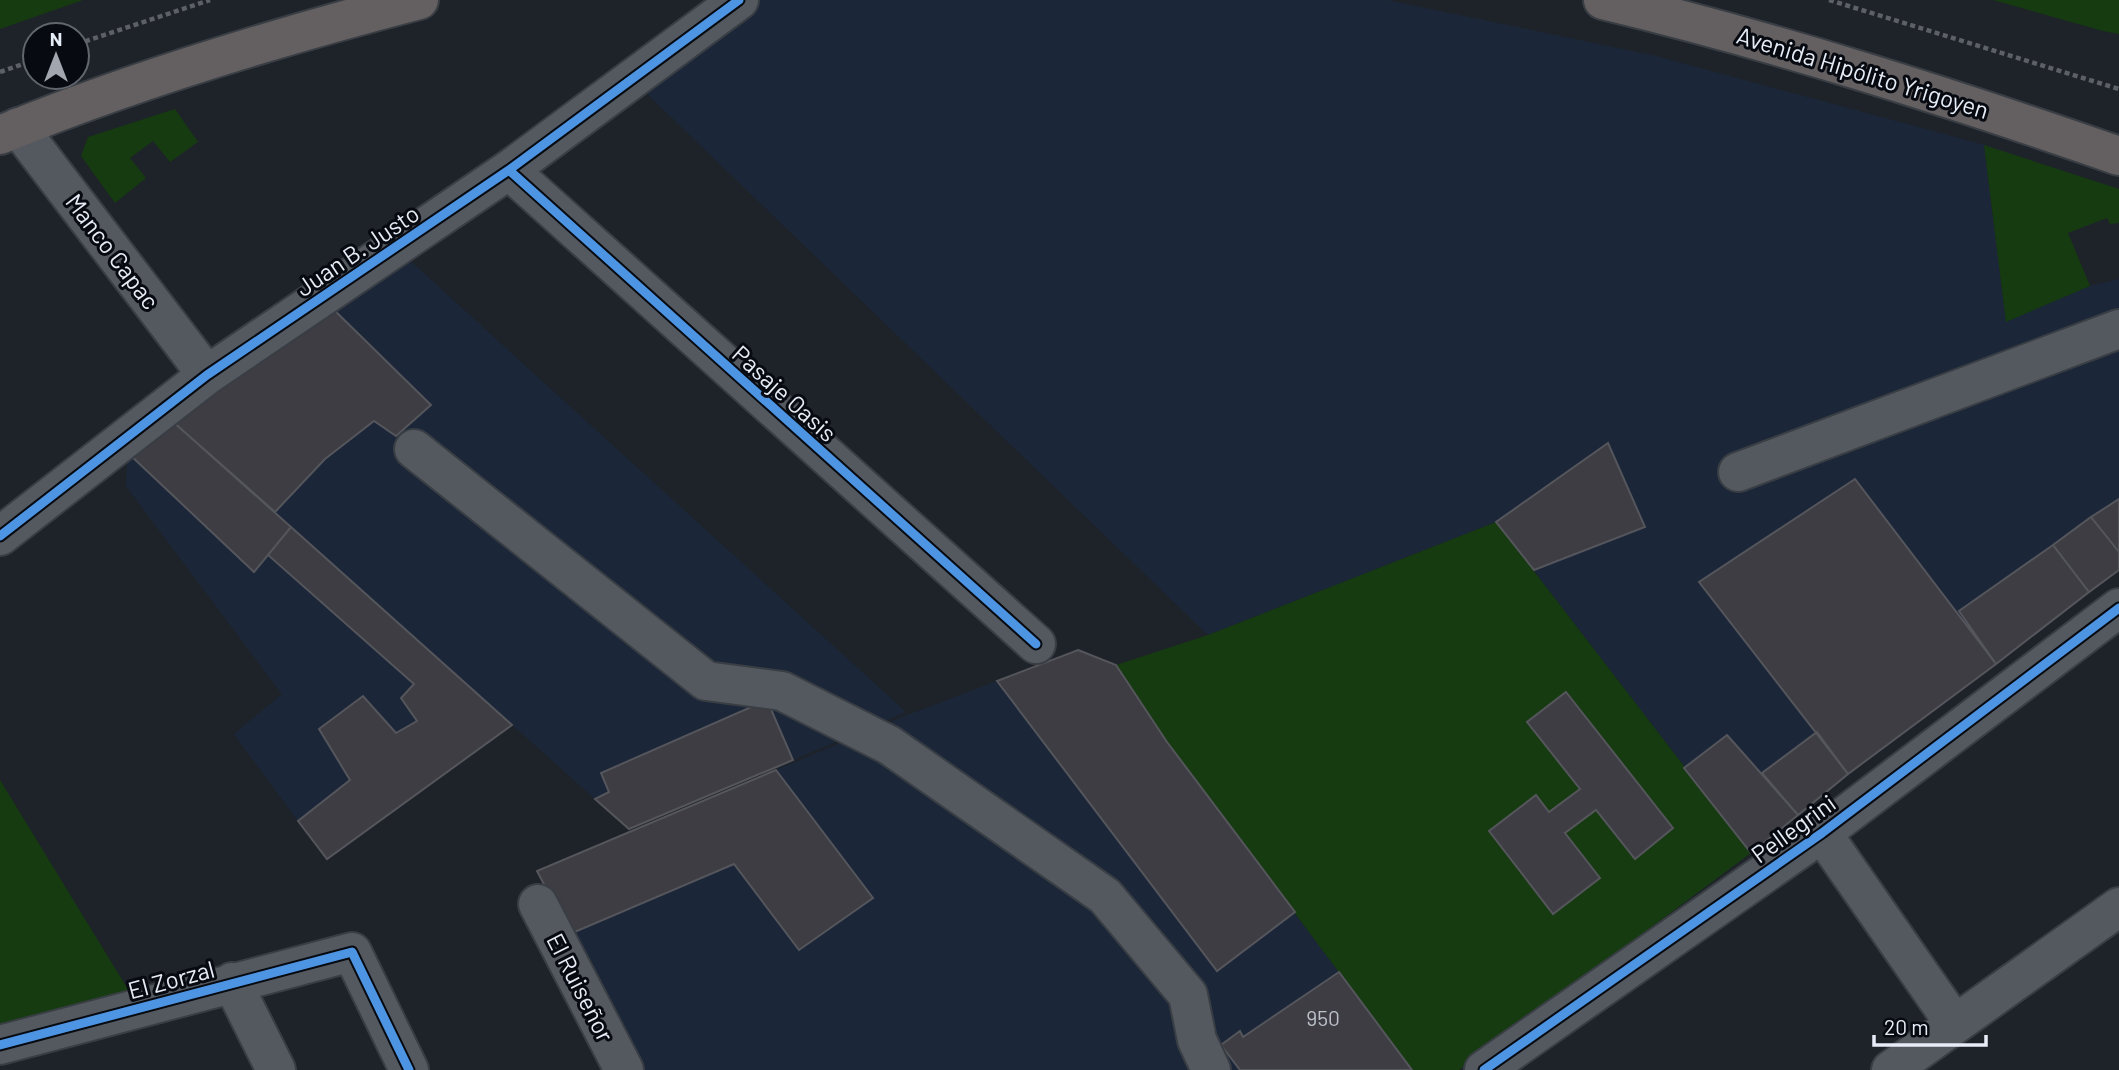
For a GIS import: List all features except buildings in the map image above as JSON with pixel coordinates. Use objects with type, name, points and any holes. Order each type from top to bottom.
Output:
[{"type":"main road","points":[[9,131],[251,44],[419,0]]},
{"type":"main road","name":"Avenida Hipólito Yrigoyen","points":[[1603,0],[1734,31],[1864,70],[2119,156]]},
{"type":"street","name":"Juan B. Justo","points":[[0,536],[207,375],[509,170],[738,0]]},
{"type":"street","name":"Manco Capac","points":[[9,131],[207,375]]},
{"type":"street","name":"Pasaje Oasis","points":[[509,170],[1035,644]]},
{"type":"street","points":[[1738,472],[2119,329]]},
{"type":"street","points":[[414,449],[706,681],[782,691],[889,746],[1105,896],[1188,995],[1197,1040],[1211,1070]]},
{"type":"street","name":"Pellegrini","points":[[1484,1070],[1822,833],[2119,608]]},
{"type":"street","points":[[1822,833],[1954,1023]]},
{"type":"street","name":"El Ruiseñor","points":[[538,904],[614,1067]]},
{"type":"street","points":[[1891,1070],[2119,907]]},
{"type":"street","name":"El Zorzal","points":[[8,1053],[232,982],[352,952],[409,1070]]},
{"type":"street","points":[[232,982],[276,1070]]},
{"type":"path","points":[[91,39],[210,0]]},
{"type":"path","points":[[1829,0],[2119,89]]},
{"type":"path","points":[[0,72],[21,65]]},
{"type":"shaded area","points":[[753,0],[1387,0],[1656,56],[1984,145],[2006,321],[2090,286],[2119,279],[2119,570],[1848,774],[1751,853],[1496,522],[1208,635],[640,87]]},
{"type":"shaded area","points":[[396,248],[906,712],[793,760],[766,700],[602,773],[609,792],[595,799],[275,512],[325,459],[374,421],[396,436],[431,405],[326,302]]},
{"type":"shaded area","points":[[128,453],[254,571],[268,555],[414,684],[401,698],[417,721],[396,733],[363,696],[320,729],[350,780],[298,821],[234,734],[282,694],[126,486]]},
{"type":"shaded area","points":[[997,681],[1217,971],[1294,912],[1339,972],[1243,1037],[1239,1031],[1222,1045],[1240,1070],[641,1070],[570,934],[734,864],[799,949],[776,770]]},
{"type":"green space","points":[[0,0],[83,0],[21,21],[0,29]]},
{"type":"green space","points":[[1993,0],[2119,0],[2119,34],[2103,31]]},
{"type":"green space","points":[[175,109],[198,142],[170,162],[153,141],[130,158],[146,178],[115,203],[81,156],[88,137]]},
{"type":"green space","points":[[1984,145],[2119,189],[2119,223],[2110,224],[2107,218],[2068,233],[2090,286],[2006,322]]},
{"type":"green space","points":[[1496,522],[1751,853],[1459,1070],[1412,1070],[1167,742],[1116,665],[1208,635]]},
{"type":"green space","points":[[0,780],[132,996],[0,1031]]},
{"type":"cycle path","points":[[0,536],[207,375],[509,170],[739,0]]},
{"type":"cycle path","points":[[509,170],[1036,644]]},
{"type":"cycle path","points":[[1484,1070],[1822,833],[2119,608]]},
{"type":"cycle path","points":[[0,1045],[352,952],[409,1070]]}]
